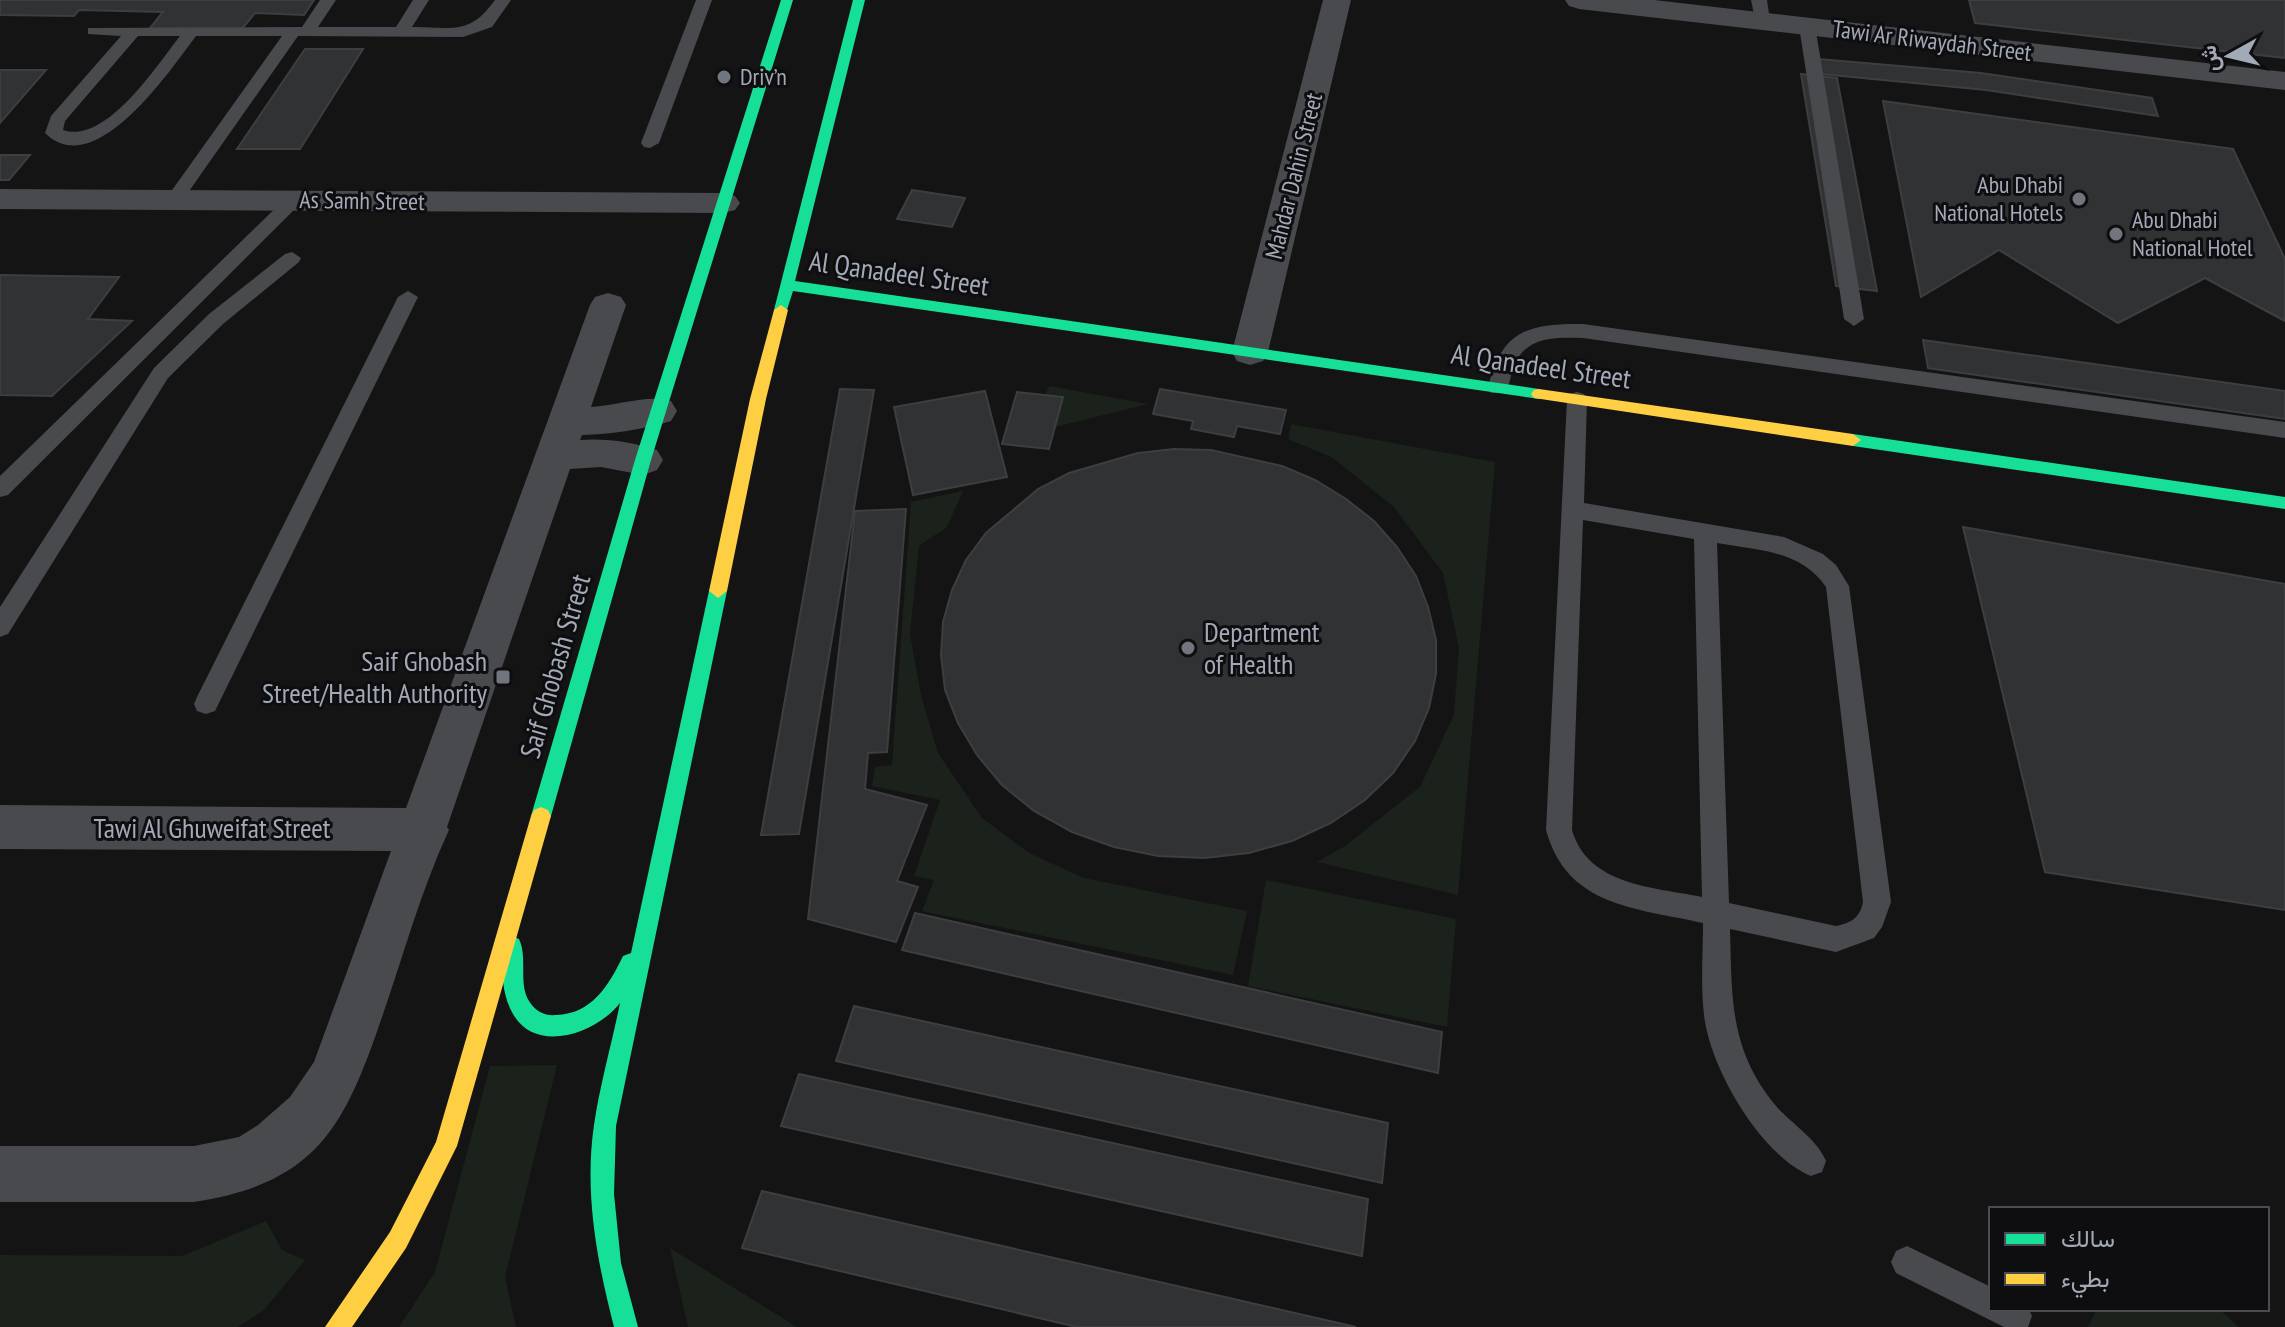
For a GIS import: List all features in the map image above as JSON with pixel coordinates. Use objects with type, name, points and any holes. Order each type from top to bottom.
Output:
[{"type":"street","name":"Saif Ghobash Street","points":[[337,1327],[375,1280],[417,1212],[446,1146],[643,460],[787,0]]},
{"type":"street","points":[[626,1327],[609,1263],[602,1194],[605,1126],[645,924],[758,399],[859,0]]},
{"type":"street","name":"Mahdar Dahin Street","points":[[1250,352],[1337,0]]},
{"type":"street","name":"Tawi Ar Riwaydah Street","points":[[1579,0],[1761,10],[1807,26],[1877,24],[2285,81]]},
{"type":"street","name":"As Samh Street","points":[[0,199],[723,203]]},
{"type":"street","name":"Al Qanadeel Street","points":[[788,285],[2285,503]]},
{"type":"street","points":[[0,1174],[194,1174],[239,1165],[280,1144],[323,1100],[335,1077],[425,830],[608,305]]},
{"type":"street","points":[[562,438],[613,420],[658,411]]},
{"type":"street","points":[[562,438],[601,453],[643,460]]},
{"type":"street","name":"Tawi Al Ghuweifat Street","points":[[0,827],[425,830]]},
{"type":"street","points":[[510,928],[518,999],[524,1012],[537,1021],[560,1026],[583,1021],[611,999],[622,981],[645,924]]},
{"type":"lane","points":[[174,200],[299,33],[328,0]]},
{"type":"lane","points":[[400,33],[421,0]]},
{"type":"lane","points":[[94,31],[450,33],[476,29],[493,18],[503,0]]},
{"type":"lane","points":[[650,143],[704,0]]},
{"type":"lane","points":[[1807,26],[1854,319]]},
{"type":"lane","points":[[133,32],[57,120],[54,133],[71,140],[82,139],[113,125],[191,32]]},
{"type":"lane","points":[[0,489],[294,200]]},
{"type":"lane","points":[[0,627],[161,373],[216,319],[292,258]]},
{"type":"lane","points":[[206,704],[408,297]]},
{"type":"lane","points":[[1498,388],[1502,364],[1511,347],[1527,336],[1551,330],[1583,331],[2285,430]]},
{"type":"lane","points":[[1573,510],[1798,550],[1822,564],[1837,586],[1877,902],[1875,917],[1867,929],[1836,939],[1603,887],[1575,866],[1563,849],[1559,830],[1577,399]]},
{"type":"lane","points":[[1705,532],[1719,1020],[1735,1073],[1754,1105],[1780,1135],[1811,1161]]},
{"type":"lane","points":[[1907,1262],[1989,1303]]},
{"type":"shaded area","points":[[1049,386],[1148,404],[1031,433]]},
{"type":"shaded area","points":[[1291,424],[1495,462],[1458,895],[1317,862],[1345,846],[1420,787],[1454,715],[1459,648],[1443,573],[1394,507],[1333,458],[1288,439]]},
{"type":"shaded area","points":[[963,491],[947,527],[919,546],[910,634],[921,695],[938,753],[982,818],[1029,853],[1084,878],[1247,911],[1233,975],[922,911],[934,880],[914,876],[940,800],[872,786],[875,767],[892,765],[911,502]]},
{"type":"shaded area","points":[[1266,880],[1456,919],[1447,1027],[1248,986]]},
{"type":"shaded area","points":[[557,1065],[505,1277],[516,1327],[399,1327],[435,1272],[490,1066]]},
{"type":"shaded area","points":[[266,1221],[282,1250],[305,1260],[264,1310],[238,1327],[0,1327],[0,1255],[182,1256]]},
{"type":"shaded area","points":[[670,1248],[797,1327],[688,1327]]},
{"type":"shaded area","points":[[2096,1311],[2221,1311],[2239,1327],[2088,1327]]},
{"type":"building","points":[[0,0],[314,0],[304,15],[255,13],[242,29],[150,28],[163,12],[79,10],[74,16],[0,15]]},
{"type":"building","points":[[1969,0],[2285,0],[2285,58],[1975,23]]},
{"type":"building","points":[[305,49],[363,49],[300,149],[237,149]]},
{"type":"building","points":[[1807,58],[1981,73],[2152,98],[2158,116],[1986,90],[1811,73]]},
{"type":"building","points":[[0,70],[46,70],[0,123]]},
{"type":"building","points":[[1801,74],[1837,78],[1877,291],[1836,286]]},
{"type":"building","name":"Abu Dhabi National Hotels","points":[[1883,101],[2233,149],[2285,259],[2285,321],[2205,278],[2118,323],[1999,250],[1921,297]]},
{"type":"building","points":[[0,155],[30,155],[9,180],[0,180]]},
{"type":"building","points":[[912,190],[965,198],[952,227],[897,219]]},
{"type":"building","points":[[0,275],[119,277],[88,319],[132,321],[52,396],[0,395]]},
{"type":"building","points":[[1923,340],[2285,391],[2285,419],[1928,368]]},
{"type":"building","points":[[840,389],[874,390],[799,834],[761,835]]},
{"type":"building","points":[[1160,389],[1286,410],[1280,434],[1237,426],[1234,437],[1191,429],[1193,421],[1153,414]]},
{"type":"building","points":[[985,391],[1007,477],[913,495],[894,407]]},
{"type":"building","points":[[1017,392],[1063,397],[1049,449],[1002,444]]},
{"type":"building","name":"Department of Health","points":[[1174,449],[1211,450],[1282,466],[1315,480],[1346,499],[1374,521],[1397,547],[1416,576],[1436,640],[1436,674],[1429,708],[1415,741],[1393,773],[1365,800],[1331,823],[1292,841],[1249,853],[1204,858],[1158,856],[1114,847],[1072,832],[1034,811],[1002,785],[977,755],[958,723],[945,690],[941,655],[943,622],[952,590],[966,560],[986,533],[1038,489],[1069,473],[1138,453]]},
{"type":"building","points":[[906,509],[887,752],[868,753],[865,789],[927,805],[897,881],[918,887],[896,942],[808,919],[855,511]]},
{"type":"building","points":[[1963,527],[2285,584],[2285,910],[2045,872]]},
{"type":"building","points":[[915,913],[1442,1032],[1438,1073],[902,950]]},
{"type":"building","points":[[854,1006],[1388,1123],[1382,1183],[836,1061]]},
{"type":"building","points":[[799,1074],[1368,1199],[1362,1256],[781,1126]]},
{"type":"building","points":[[762,1191],[1356,1327],[1077,1327],[742,1248]]},
{"type":"traffic: fast","points":[[541,816],[643,460],[787,0]]},
{"type":"traffic: fast","points":[[781,310],[859,0]]},
{"type":"traffic: fast","points":[[788,285],[1539,394]]},
{"type":"traffic: fast","points":[[1853,440],[2285,503]]},
{"type":"traffic: fast","points":[[626,1327],[609,1263],[602,1194],[605,1126],[718,591]]},
{"type":"traffic: fast","points":[[512,946],[514,986],[521,1008],[529,1018],[550,1026],[585,1019],[604,1006],[616,991],[630,963]]},
{"type":"traffic: slow","points":[[718,591],[758,399],[781,310]]},
{"type":"traffic: slow","points":[[1539,394],[1853,440]]},
{"type":"traffic: slow","points":[[337,1327],[398,1240],[446,1146],[541,816]]},
{"type":"place","name":"Driv’n","points":[[724,77]]},
{"type":"place","name":"Abu Dhabi National Hotels","points":[[2079,199]]},
{"type":"place","name":"Abu Dhabi National Hotel","points":[[2116,234]]},
{"type":"place","name":"Department of Health","points":[[1188,648]]},
{"type":"place","name":"Saif Ghobash Street/Health Authority","points":[[503,677]]}]
